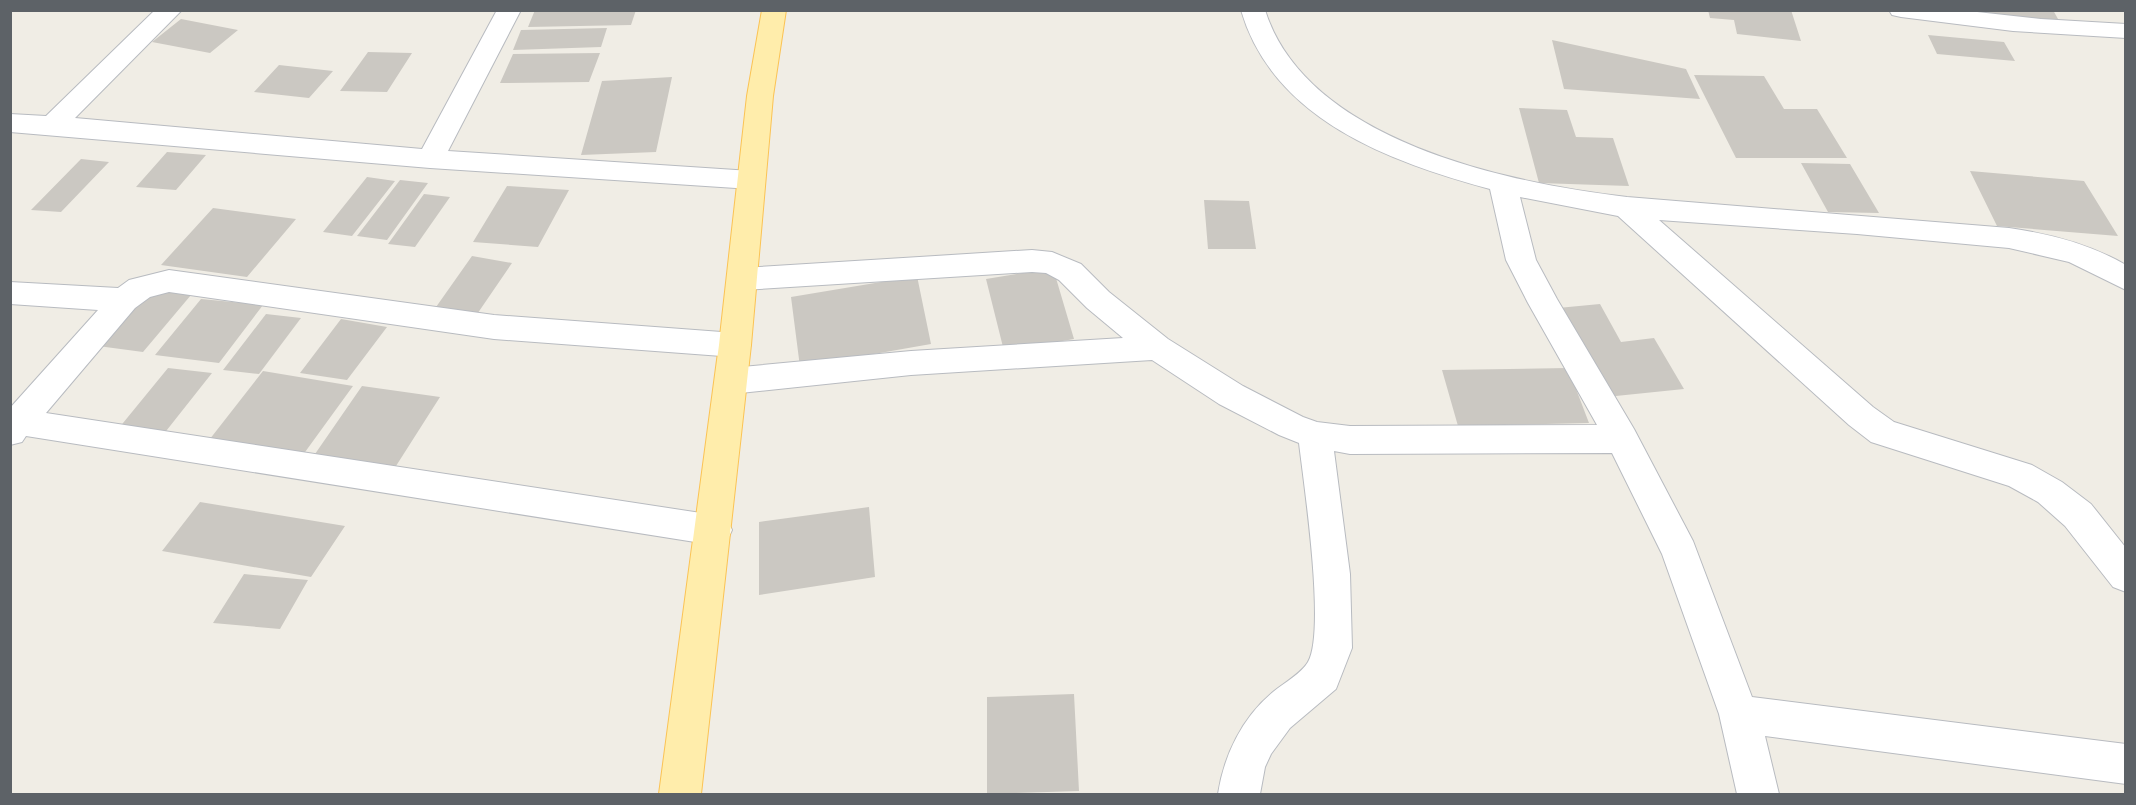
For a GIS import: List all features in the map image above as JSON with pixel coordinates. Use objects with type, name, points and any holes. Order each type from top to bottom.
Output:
[{"type":"main road","points":[[682,793],[731,381],[760,96],[774,10]]},
{"type":"street","points":[[53,125],[145,32],[170,10]]},
{"type":"street","points":[[430,159],[509,10]]},
{"type":"street","points":[[1253,10],[1270,53],[1286,75],[1337,118],[1395,150],[1503,184],[1626,207],[1851,222],[2053,244],[2102,263],[2126,279]]},
{"type":"street","points":[[1902,10],[2019,26],[2126,31]]},
{"type":"street","points":[[10,123],[430,159],[751,180]]},
{"type":"street","points":[[1503,184],[1521,260],[1542,303],[1622,439],[1680,552],[1739,714],[1758,795]]},
{"type":"street","points":[[1626,207],[1861,416],[1883,432],[2020,475],[2050,492],[2078,515],[2126,576]]},
{"type":"street","points":[[742,279],[1032,261],[1052,263],[1070,272],[1098,300],[1157,348],[1231,395],[1291,426],[1315,435],[1350,440],[1622,439]]},
{"type":"street","points":[[15,427],[124,300],[140,288],[169,281],[494,327],[735,345]]},
{"type":"street","points":[[10,293],[124,300]]},
{"type":"street","points":[[731,381],[911,363],[1157,348]]},
{"type":"street","points":[[15,427],[714,530]]},
{"type":"street","points":[[1239,795],[1245,764],[1257,740],[1276,715],[1322,676],[1334,648],[1332,574],[1315,435]]},
{"type":"street","points":[[1739,714],[2126,764]]},
{"type":"building","points":[[535,10],[636,10],[631,25],[528,27]]},
{"type":"building","points":[[1708,10],[1791,10],[1801,41],[1737,34],[1734,20],[1710,18]]},
{"type":"building","points":[[1986,10],[2053,10],[2063,28],[1992,21]]},
{"type":"building","points":[[181,19],[238,30],[210,53],[152,42]]},
{"type":"building","points":[[607,28],[601,47],[513,50],[521,30]]},
{"type":"building","points":[[1928,35],[2004,42],[2015,61],[1937,54]]},
{"type":"building","points":[[1552,40],[1686,69],[1700,99],[1564,89]]},
{"type":"building","points":[[368,52],[412,53],[387,92],[340,91]]},
{"type":"building","points":[[600,53],[589,82],[500,83],[513,54]]},
{"type":"building","points":[[279,65],[333,71],[309,98],[254,92]]},
{"type":"building","points":[[1694,75],[1764,76],[1784,109],[1817,109],[1847,158],[1736,158]]},
{"type":"building","points":[[672,77],[656,152],[581,155],[602,81]]},
{"type":"building","points":[[1519,108],[1567,110],[1576,137],[1613,138],[1629,186],[1539,183]]},
{"type":"building","points":[[167,152],[206,155],[176,190],[136,187]]},
{"type":"building","points":[[81,159],[109,162],[61,212],[31,210]]},
{"type":"building","points":[[1801,163],[1850,164],[1879,213],[1828,212]]},
{"type":"building","points":[[1970,171],[2084,181],[2118,236],[1997,226]]},
{"type":"building","points":[[367,177],[395,181],[352,236],[323,232]]},
{"type":"building","points":[[400,180],[428,183],[387,240],[357,236]]},
{"type":"building","points":[[507,186],[569,190],[538,247],[473,242]]},
{"type":"building","points":[[424,194],[450,197],[415,247],[388,244]]},
{"type":"building","points":[[1204,200],[1249,201],[1256,249],[1208,249]]},
{"type":"building","points":[[213,208],[296,219],[247,277],[161,265]]},
{"type":"building","points":[[472,256],[512,263],[471,323],[429,317]]},
{"type":"building","points":[[1053,268],[1074,339],[1004,351],[986,279]]},
{"type":"building","points":[[917,276],[931,344],[800,367],[791,297]]},
{"type":"building","points":[[148,290],[191,295],[143,352],[98,346]]},
{"type":"building","points":[[201,299],[263,305],[219,363],[155,355]]},
{"type":"building","points":[[1600,304],[1621,342],[1654,338],[1684,389],[1606,397],[1558,308]]},
{"type":"building","points":[[266,314],[301,318],[259,374],[223,370]]},
{"type":"building","points":[[341,319],[387,327],[347,380],[300,373]]},
{"type":"building","points":[[168,368],[212,373],[159,440],[114,434]]},
{"type":"building","points":[[1568,368],[1589,423],[1458,426],[1442,370]]},
{"type":"building","points":[[263,371],[353,386],[300,459],[206,444]]},
{"type":"building","points":[[362,386],[440,397],[396,466],[315,454]]},
{"type":"building","points":[[200,502],[345,526],[311,577],[162,551]]},
{"type":"building","points":[[869,507],[875,577],[759,595],[759,522]]},
{"type":"building","points":[[244,574],[308,580],[280,629],[213,623]]},
{"type":"building","points":[[1074,694],[1079,791],[987,794],[987,697]]}]
